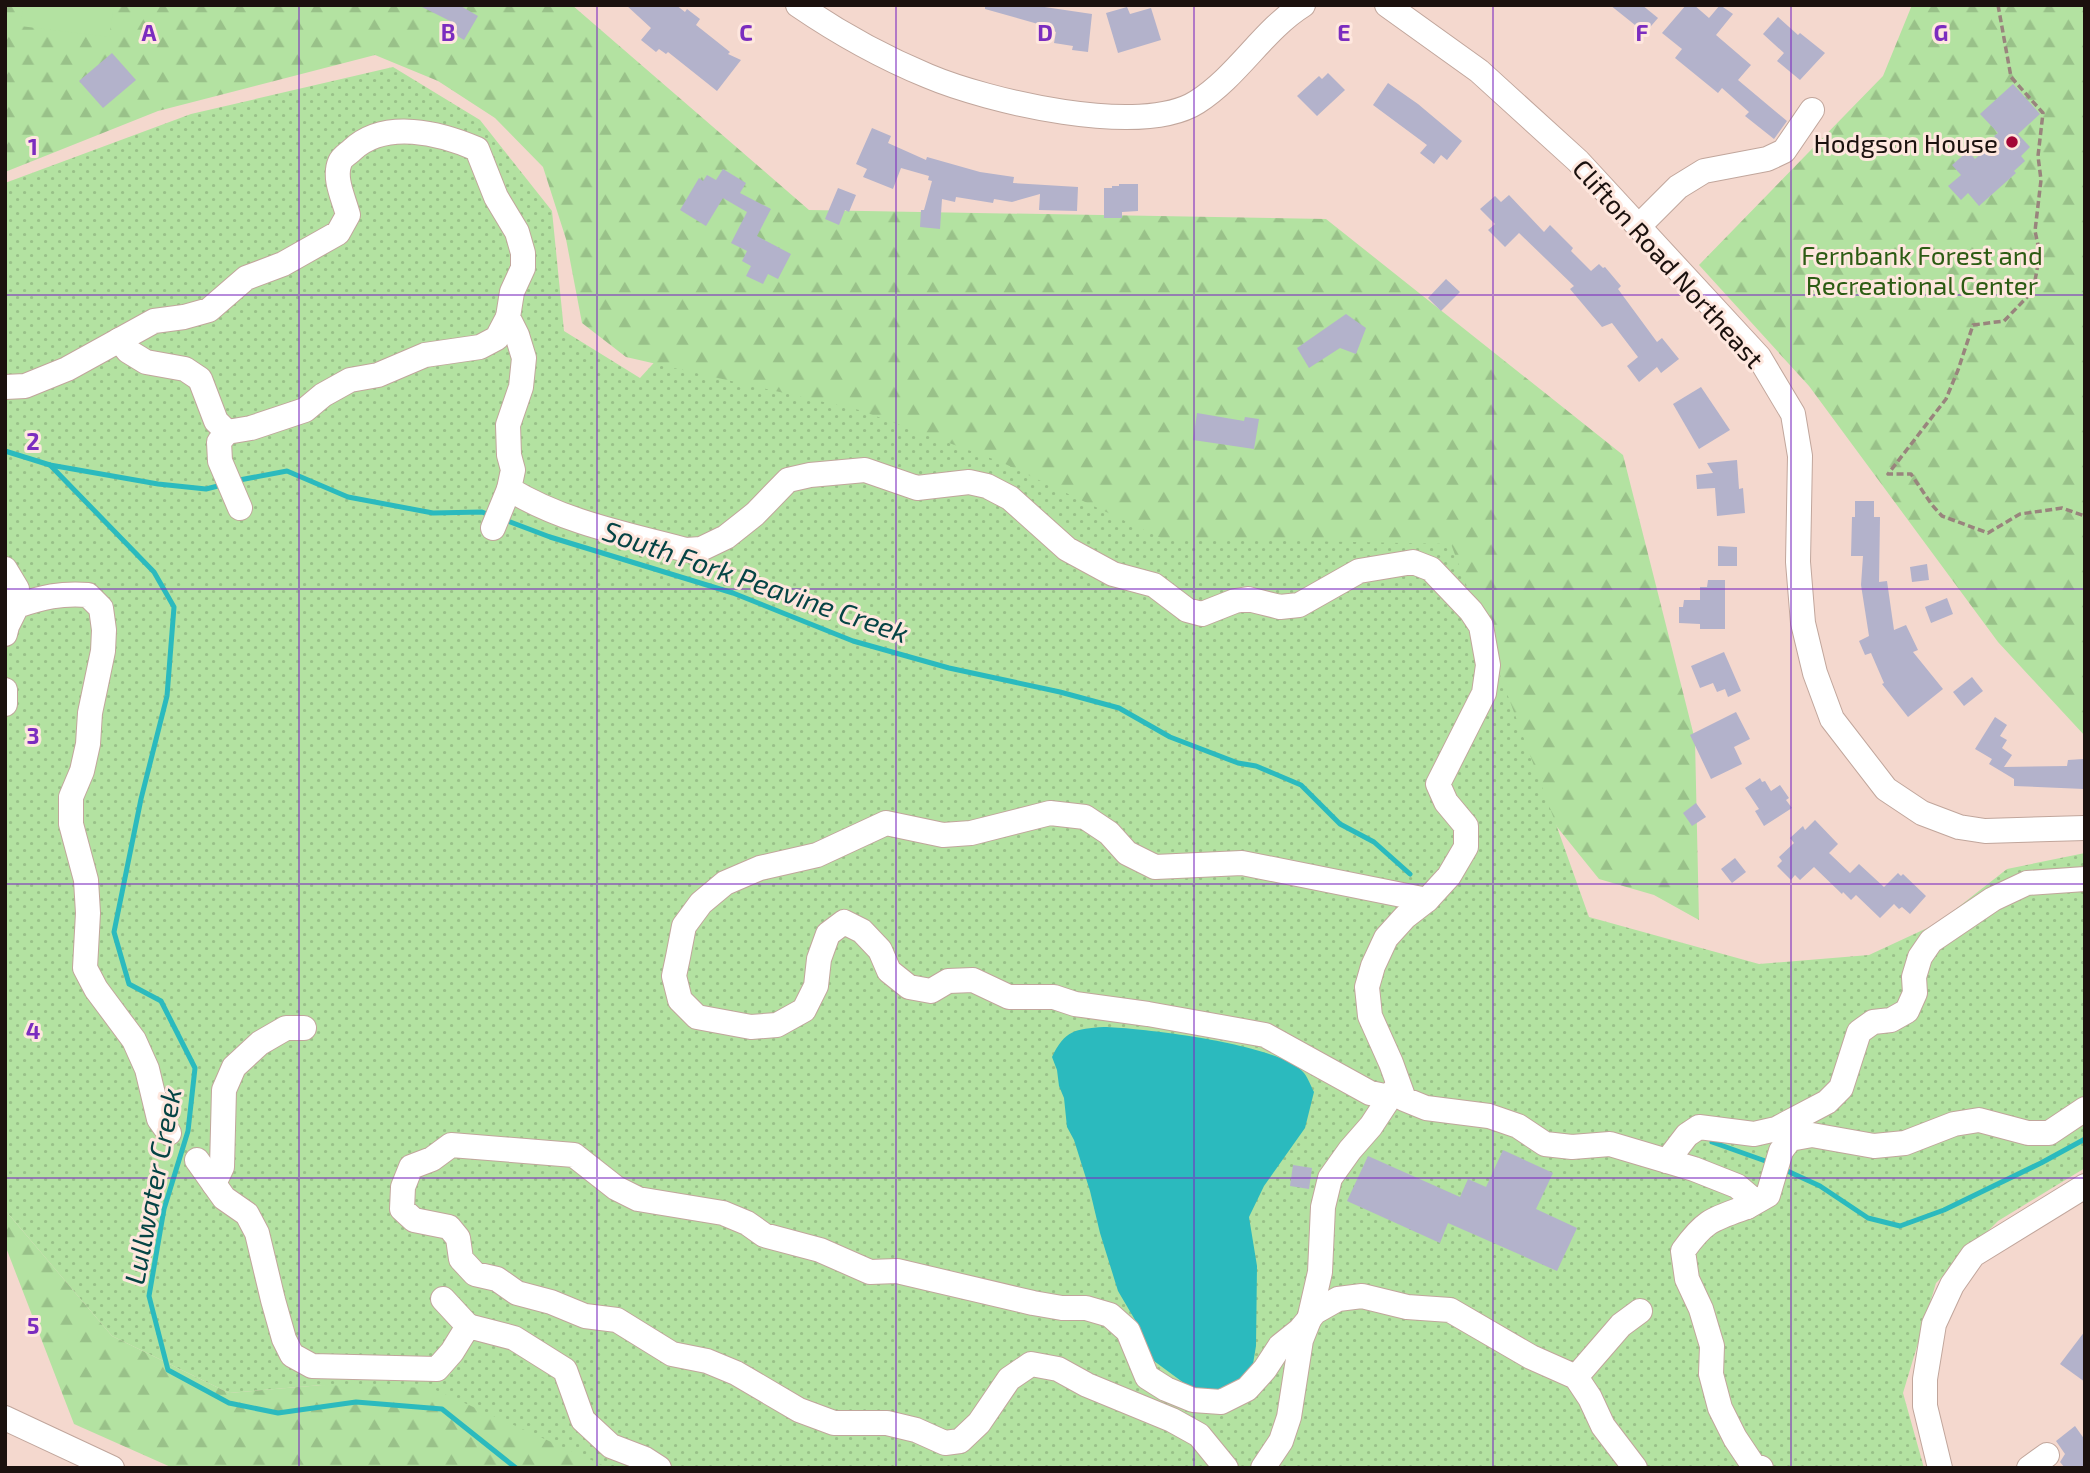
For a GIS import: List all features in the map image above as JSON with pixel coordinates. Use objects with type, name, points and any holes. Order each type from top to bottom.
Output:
[{"type":"street","points":[[798,5],[874,52],[959,87],[1054,109],[1132,117],[1166,114],[1197,102],[1302,6]]},
{"type":"street","name":"Clifton Road Northeast","points":[[1387,5],[1402,12],[1479,71],[1578,161],[1759,357],[1793,414],[1800,456],[1798,562],[1802,623],[1815,673],[1832,719],[1886,789],[1922,813],[1959,827],[1984,831],[2085,828]]},
{"type":"street","points":[[1639,226],[1678,187],[1704,171],[1767,159],[1784,151],[1812,110]]},
{"type":"street","points":[[5,387],[25,386],[66,369],[154,321],[209,310],[246,278],[283,264],[338,233],[348,215],[337,180],[341,161],[357,145],[377,135],[399,131],[453,138],[477,149],[496,197],[517,232],[523,253],[523,268],[512,292],[508,317],[497,338],[480,347],[425,355],[378,375],[350,380],[323,395],[305,411],[251,428],[227,432],[219,442],[220,461],[240,508]]},
{"type":"street","points":[[494,528],[513,471],[509,455],[508,425],[521,387],[524,358],[508,317]]},
{"type":"street","points":[[120,340],[128,351],[146,362],[186,369],[200,379],[216,421],[227,432]]},
{"type":"street","points":[[506,497],[568,518],[686,550],[701,549],[726,537],[755,514],[788,480],[810,475],[865,470],[917,488],[969,482],[987,486],[1010,498],[1068,549],[1113,574],[1154,585],[1187,610],[1202,614],[1235,601],[1248,600],[1280,607],[1299,605],[1359,571],[1388,565],[1413,562],[1431,569],[1471,611],[1481,626],[1488,665],[1484,693],[1438,784],[1446,802],[1466,826],[1466,847],[1449,876],[1427,901],[1405,916],[1386,938],[1367,987],[1370,1016],[1394,1091],[1404,1099],[1426,1108],[1489,1116],[1518,1126],[1545,1144],[1572,1147],[1610,1144],[1667,1161],[1737,1186],[1750,1197],[1748,1207]]},
{"type":"street","points":[[5,569],[17,589],[8,623]]},
{"type":"street","points":[[8,623],[64,593],[88,595],[102,608],[103,651],[90,712],[88,744],[82,771],[71,797],[71,824],[86,880],[88,913],[85,968],[96,989],[134,1040],[147,1069],[159,1119],[169,1133]]},
{"type":"street","points":[[5,690],[5,704]]},
{"type":"street","points":[[1394,1091],[1370,1093],[1265,1035],[1075,1004],[1054,997],[1009,997],[973,980],[948,981],[931,991],[909,987],[889,971],[880,950],[862,931],[844,922],[828,934],[819,959],[816,986],[804,1010],[777,1026],[751,1027],[696,1017],[680,1000],[674,976],[684,926],[701,902],[725,883],[760,868],[817,855],[887,823],[943,835],[971,833],[1050,813],[1085,817],[1109,833],[1127,853],[1155,867],[1242,863],[1427,901]]},
{"type":"street","points":[[1667,1161],[1687,1135],[1699,1127],[1754,1134],[1776,1129],[1827,1102],[1841,1088],[1859,1032],[1873,1022],[1891,1020],[1907,1011],[1915,993],[1914,976],[1917,967],[1931,941],[1993,899],[2027,883],[2085,879]]},
{"type":"street","points":[[214,1184],[222,1167],[225,1090],[234,1067],[260,1042],[286,1028],[304,1028]]},
{"type":"street","points":[[1264,1468],[1281,1441],[1289,1417],[1301,1340],[1320,1272],[1323,1207],[1330,1178],[1371,1126],[1394,1091]]},
{"type":"street","points":[[1761,1468],[1753,1465],[1735,1438],[1720,1408],[1711,1374],[1712,1346],[1701,1308],[1687,1279],[1683,1251],[1699,1228],[1720,1216],[1748,1207],[1768,1195],[1780,1151],[1790,1139],[1812,1135],[1874,1146],[1905,1143],[1954,1124],[1979,1120],[2028,1132],[2049,1133],[2085,1110]]},
{"type":"street","points":[[1226,1468],[1199,1436],[1172,1420],[1087,1385],[1058,1369],[1031,1364],[1009,1379],[979,1423],[960,1441],[945,1443],[916,1430],[887,1423],[834,1423],[799,1410],[736,1373],[707,1361],[672,1354],[617,1320],[585,1316],[551,1302],[517,1293],[497,1279],[475,1274],[461,1259],[458,1238],[449,1227],[414,1220],[402,1209],[402,1187],[411,1167],[451,1146],[574,1155],[616,1188],[638,1199],[723,1213],[747,1223],[764,1235],[820,1250],[870,1272],[897,1271],[1033,1303],[1062,1308],[1086,1308],[1110,1315],[1128,1331],[1147,1377],[1166,1389],[1193,1400],[1221,1402],[1247,1390],[1280,1346],[1315,1312],[1338,1299],[1362,1296],[1406,1307],[1450,1310],[1499,1336],[1531,1357],[1576,1377],[1590,1398],[1603,1426],[1635,1468]]},
{"type":"street","points":[[197,1160],[224,1198],[247,1214],[257,1233],[284,1339],[292,1355],[312,1366],[437,1368],[452,1352],[468,1326]]},
{"type":"street","points":[[1940,1468],[1925,1406],[1925,1379],[1934,1324],[1952,1285],[1973,1255],[2085,1186]]},
{"type":"street","points":[[443,1299],[468,1326],[514,1338],[565,1370],[583,1420],[611,1446],[645,1459],[659,1468]]},
{"type":"street","points":[[1576,1377],[1621,1325],[1640,1311]]},
{"type":"street","points":[[5,1418],[112,1468]]},
{"type":"path","points":[[1998,5],[2011,77],[2042,113],[2038,156],[2041,180],[2035,232],[2040,254],[2037,276],[2033,291],[2004,321],[1973,325],[1945,399],[1888,474],[1911,474],[1942,516],[1988,533],[2020,514],[2062,508],[2085,516]]},
{"type":"green space","points":[[5,5],[572,5],[809,210],[1326,219],[1623,455],[1695,740],[1699,920],[1654,895],[1599,879],[1557,827],[1451,544],[1161,538],[1001,462],[859,410],[626,357],[582,323],[566,239],[543,167],[495,118],[438,81],[375,55],[158,111],[5,172]]},
{"type":"green space","points":[[24,5],[114,5],[109,37],[20,26]]},
{"type":"green space","name":"Fernbank Forest and Recreational Center","points":[[1912,5],[2085,5],[2085,736],[1998,642],[1809,386],[1699,265],[1883,76]]},
{"type":"green space","points":[[393,67],[480,120],[552,211],[564,331],[640,378],[703,309],[1494,416],[1557,827],[1589,917],[1759,964],[1869,955],[1938,923],[2007,869],[2085,853],[2085,1168],[1998,1221],[1936,1283],[1903,1393],[1924,1468],[609,1468],[322,1385],[229,1393],[112,1336],[5,1210],[5,183],[191,114]]},
{"type":"green space","points":[[5,1210],[112,1336],[229,1393],[322,1385],[431,1388],[609,1468],[173,1468],[74,1424],[5,1245]]},
{"type":"water","points":[[1104,1027],[1178,1034],[1268,1054],[1290,1063],[1304,1073],[1314,1092],[1305,1128],[1264,1186],[1249,1217],[1257,1266],[1256,1346],[1253,1364],[1228,1390],[1192,1389],[1154,1361],[1138,1325],[1118,1291],[1090,1191],[1074,1140],[1067,1127],[1064,1098],[1052,1057],[1062,1041],[1072,1033]]},
{"type":"building","points":[[418,5],[459,5],[478,16],[464,40],[451,32],[456,24]]},
{"type":"building","points":[[626,5],[676,5],[685,12],[687,9],[700,19],[696,25],[730,52],[728,54],[741,60],[717,91],[668,52],[666,54],[659,49],[656,52],[641,40],[651,28]]},
{"type":"building","points":[[985,5],[1031,5],[1092,14],[1088,52],[1072,50],[1073,46],[1054,43],[1056,32],[985,9]]},
{"type":"building","points":[[1610,5],[1642,5],[1658,18],[1645,33]]},
{"type":"building","points":[[1686,5],[1694,5],[1709,18],[1720,5],[1733,14],[1716,35],[1751,65],[1738,80],[1787,121],[1774,139],[1745,116],[1749,112],[1722,88],[1718,93],[1675,58],[1682,49],[1662,33]]},
{"type":"building","points":[[1127,7],[1130,14],[1151,8],[1161,40],[1118,53],[1106,13]]},
{"type":"building","points":[[1778,17],[1798,35],[1800,33],[1825,53],[1800,80],[1777,61],[1784,53],[1763,34]]},
{"type":"building","points":[[112,53],[136,80],[103,108],[79,81]]},
{"type":"building","points":[[1328,73],[1345,90],[1317,116],[1297,96],[1319,76],[1322,79]]},
{"type":"building","points":[[1388,83],[1462,141],[1447,160],[1441,155],[1434,164],[1420,153],[1427,145],[1373,105]]},
{"type":"building","name":"Hodgson House","points":[[2013,84],[2040,114],[2018,134],[2030,147],[2021,156],[2025,161],[2014,171],[2016,173],[1979,206],[1968,193],[1961,200],[1948,186],[1961,175],[1952,165],[1968,151],[1975,159],[1997,139],[1994,136],[1998,133],[1980,114]]},
{"type":"building","points":[[872,128],[891,136],[888,143],[926,160],[927,157],[980,172],[1014,177],[1013,183],[1078,187],[1077,211],[1039,210],[1040,194],[1012,202],[994,199],[993,203],[956,197],[955,202],[942,199],[940,229],[920,227],[921,210],[924,210],[932,181],[928,180],[929,176],[901,168],[893,189],[863,177],[867,169],[856,164]]},
{"type":"building","points":[[723,169],[746,183],[740,193],[771,209],[757,236],[791,254],[778,279],[768,274],[763,284],[746,276],[751,266],[742,261],[747,251],[731,243],[747,212],[723,198],[706,226],[680,210],[699,178],[703,181],[707,175],[716,180]]},
{"type":"building","points":[[1119,184],[1138,184],[1138,211],[1122,212],[1122,218],[1104,218],[1104,188]]},
{"type":"building","points":[[838,188],[856,195],[849,212],[845,210],[839,225],[825,219]]},
{"type":"building","points":[[1509,195],[1544,232],[1550,225],[1591,271],[1599,264],[1605,267],[1621,286],[1618,289],[1657,342],[1662,338],[1679,359],[1661,373],[1657,367],[1639,382],[1627,366],[1638,357],[1612,323],[1602,327],[1570,289],[1574,286],[1519,233],[1505,247],[1488,230],[1495,224],[1480,209],[1495,196],[1501,202]]},
{"type":"building","points":[[1446,279],[1460,292],[1441,311],[1428,298]]},
{"type":"building","points":[[1346,314],[1366,328],[1356,354],[1340,348],[1309,368],[1297,348]]},
{"type":"building","points":[[1701,387],[1730,430],[1699,449],[1673,404]]},
{"type":"building","points":[[1197,413],[1244,421],[1245,417],[1259,419],[1254,449],[1193,440]]},
{"type":"building","points":[[1737,460],[1739,489],[1743,488],[1745,513],[1717,516],[1715,488],[1697,489],[1696,475],[1713,473],[1707,463]]},
{"type":"building","points":[[1855,501],[1874,501],[1874,517],[1880,517],[1879,582],[1887,581],[1894,630],[1906,625],[1918,650],[1913,652],[1943,689],[1908,717],[1882,684],[1884,683],[1871,653],[1865,655],[1859,641],[1869,636],[1861,585],[1863,556],[1851,556]]},
{"type":"building","points":[[1718,546],[1737,547],[1737,566],[1718,566]]},
{"type":"building","points":[[1927,564],[1929,580],[1912,582],[1910,567]]},
{"type":"building","points":[[1708,580],[1725,580],[1725,629],[1700,629],[1700,624],[1679,623],[1679,607],[1683,607],[1684,600],[1700,600],[1700,587],[1707,587]]},
{"type":"building","points":[[1947,598],[1953,614],[1931,623],[1925,607]]},
{"type":"building","points":[[1724,652],[1741,691],[1728,697],[1725,689],[1717,692],[1713,683],[1700,688],[1691,666]]},
{"type":"building","points":[[1972,677],[1983,691],[1964,706],[1953,692]]},
{"type":"building","points":[[1736,712],[1750,739],[1734,747],[1742,764],[1711,779],[1690,735]]},
{"type":"building","points":[[1995,717],[2007,725],[2000,736],[2007,740],[2002,748],[2012,755],[2004,767],[2067,766],[2068,760],[2083,759],[2084,789],[2014,786],[2014,779],[1989,764],[1992,759],[1975,749]]},
{"type":"building","points":[[1760,778],[1771,791],[1780,785],[1792,808],[1764,826],[1755,811],[1759,809],[1745,788]]},
{"type":"building","points":[[1696,803],[1706,817],[1692,826],[1683,813]]},
{"type":"building","points":[[1815,820],[1838,844],[1829,853],[1850,873],[1859,864],[1884,887],[1898,873],[1901,876],[1903,874],[1926,896],[1910,914],[1894,904],[1880,918],[1856,895],[1851,900],[1843,892],[1842,894],[1814,867],[1800,880],[1795,875],[1791,880],[1777,866],[1782,861],[1779,857],[1794,843],[1790,838],[1803,826],[1805,830]]},
{"type":"building","points":[[1735,858],[1746,872],[1732,883],[1721,869]]},
{"type":"building","points":[[1503,1150],[1553,1173],[1536,1209],[1577,1228],[1557,1271],[1448,1223],[1440,1243],[1347,1201],[1368,1156],[1460,1197],[1468,1179],[1486,1187]]},
{"type":"building","points":[[1293,1165],[1312,1168],[1309,1189],[1290,1186]]},
{"type":"building","points":[[2085,1331],[2085,1382],[2060,1364]]},
{"type":"building","points":[[2075,1426],[2085,1440],[2085,1468],[2065,1468],[2060,1462],[2065,1454],[2056,1441]]},
{"type":"waterway","name":"South Fork Peavine Creek","points":[[5,451],[50,465],[158,484],[206,489],[222,485]]},
{"type":"waterway","name":"Lullwater Creek","points":[[50,465],[154,572],[174,607],[167,696],[141,799],[114,932],[129,984],[161,1001],[195,1068],[188,1131],[164,1209],[149,1296],[168,1370],[229,1403],[278,1413],[356,1402],[442,1409],[516,1468]]},
{"type":"waterway","name":"South Fork Peavine Creek","points":[[234,481],[287,471],[348,497],[433,513],[482,512],[492,516]]},
{"type":"waterway","name":"South Fork Peavine Creek","points":[[505,520],[550,537],[733,593],[853,641],[949,668],[1119,708],[1170,737],[1238,763],[1256,766],[1301,785],[1340,824],[1374,842],[1410,874]]},
{"type":"waterway","name":"South Fork Peavine Creek","points":[[1783,1169],[1820,1186],[1868,1218],[1900,1226],[1944,1210],[2085,1139]]},
{"type":"waterway","name":"South Fork Peavine Creek","points":[[1712,1142],[1771,1163]]},
{"type":"place","name":"Hodgson House","points":[[2012,142]]}]
